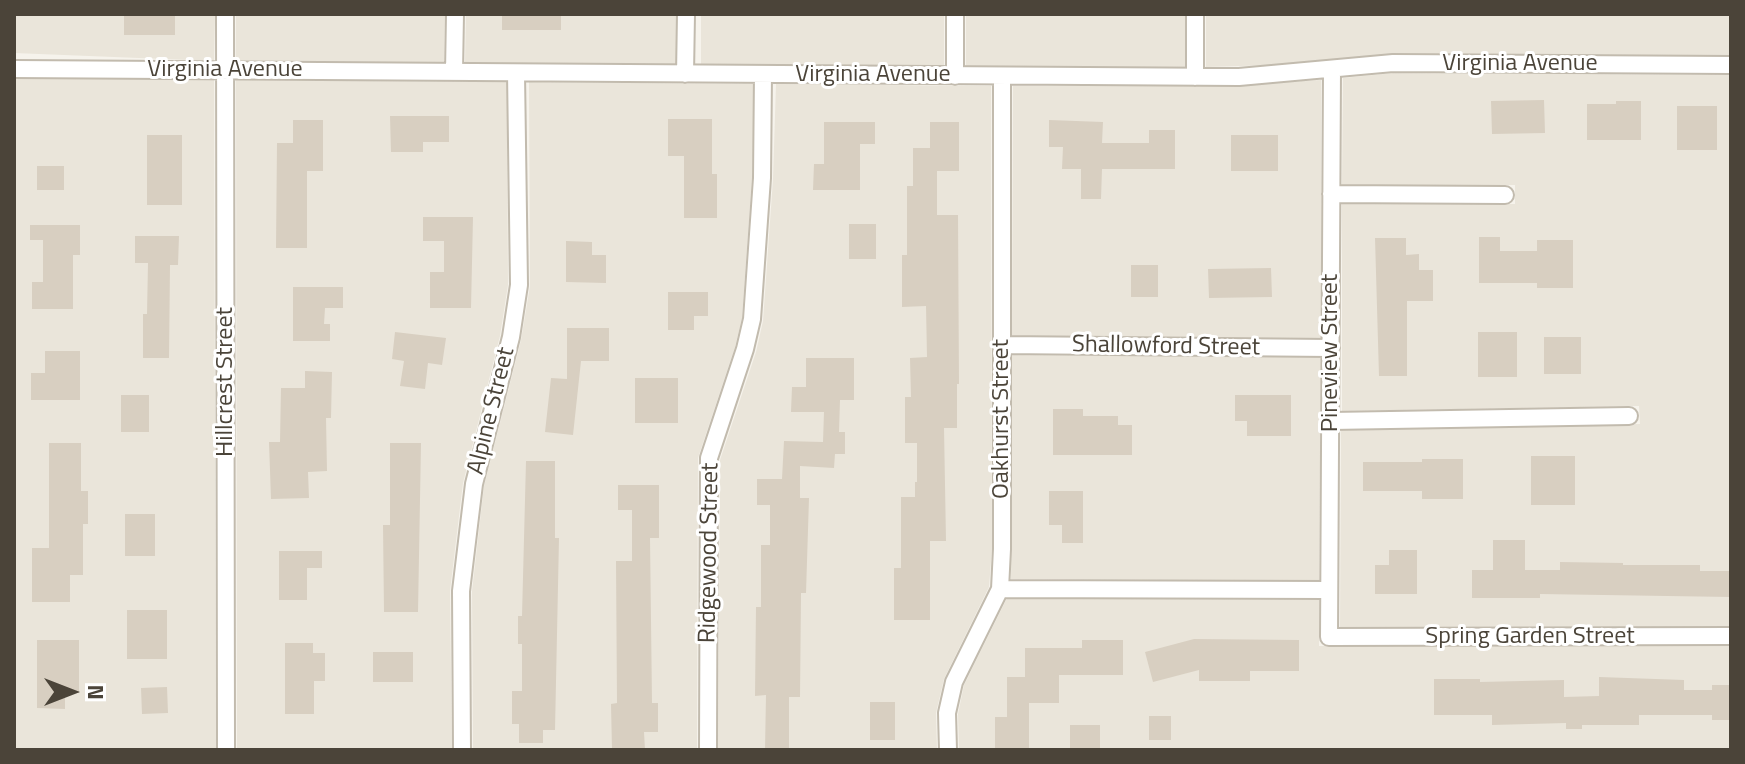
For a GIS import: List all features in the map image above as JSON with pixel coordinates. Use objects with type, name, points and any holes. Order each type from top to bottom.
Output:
[{"type":"street","name":"Hillcrest Street","points":[[225,14],[226,750]]},
{"type":"street","points":[[454,72],[455,14]]},
{"type":"street","points":[[685,74],[686,14]]},
{"type":"street","points":[[955,14],[955,76]]},
{"type":"street","points":[[1195,14],[1195,77]]},
{"type":"street","name":"Virginia Avenue","points":[[14,69],[1239,77],[1393,63],[1731,65]]},
{"type":"street","name":"Pineview Street","points":[[1329,637],[1332,70]]},
{"type":"street","name":"Alpine Street","points":[[462,750],[461,591],[470,515],[474,484],[511,337],[519,285],[516,73]]},
{"type":"street","name":"Ridgewood Street","points":[[708,750],[709,458],[752,319],[762,178],[763,74]]},
{"type":"street","name":"Oakhurst Street","points":[[948,750],[947,713],[954,682],[1000,589],[1002,77]]},
{"type":"street","points":[[1331,194],[1505,195]]},
{"type":"street","name":"Shallowford Street","points":[[1002,345],[1331,348]]},
{"type":"street","points":[[1331,421],[1629,416]]},
{"type":"street","points":[[1000,589],[1329,590]]},
{"type":"street","name":"Spring Garden Street","points":[[1329,637],[1731,636]]},
{"type":"shaded area","points":[[14,14],[215,14],[214,61],[14,53]]},
{"type":"shaded area","points":[[236,14],[445,14],[444,63],[236,61]]},
{"type":"shaded area","points":[[466,14],[680,14],[680,64],[465,63]]},
{"type":"shaded area","points":[[701,14],[944,14],[944,66],[701,64]]},
{"type":"shaded area","points":[[966,14],[1185,14],[1185,67],[966,67]]},
{"type":"shaded area","points":[[1206,14],[1731,14],[1731,56],[1393,54],[1275,65],[1206,67]]},
{"type":"shaded area","points":[[1393,73],[1731,75],[1731,627],[1340,628],[1341,430],[1640,424],[1639,406],[1342,411],[1342,203],[1515,204],[1515,185],[1342,185],[1343,78]]},
{"type":"shaded area","points":[[14,77],[214,80],[216,750],[14,750]]},
{"type":"shaded area","points":[[236,80],[507,82],[508,285],[500,336],[463,483],[450,591],[452,750],[237,750]]},
{"type":"shaded area","points":[[1321,80],[1321,339],[1012,336],[1013,86],[1206,86]]},
{"type":"shaded area","points":[[529,82],[755,84],[742,318],[698,458],[697,750],[473,750],[472,591],[484,486],[521,340],[530,286]]},
{"type":"shaded area","points":[[776,84],[991,86],[992,549],[989,587],[944,679],[936,713],[937,750],[718,750],[720,460],[756,352],[763,321]]},
{"type":"shaded area","points":[[1012,355],[1321,357],[1319,581],[1011,579]]},
{"type":"shaded area","points":[[1007,598],[1319,600],[1319,646],[1731,645],[1731,750],[959,750],[958,714],[964,685]]},
{"type":"building","points":[[124,14],[175,14],[175,35],[124,35]]},
{"type":"building","points":[[502,14],[561,14],[561,30],[502,30]]},
{"type":"building","points":[[1544,100],[1545,133],[1492,134],[1491,101]]},
{"type":"building","points":[[1616,101],[1641,101],[1641,140],[1587,140],[1587,104],[1616,104]]},
{"type":"building","points":[[1677,106],[1717,106],[1717,150],[1677,150]]},
{"type":"building","points":[[390,116],[449,116],[449,142],[423,142],[423,152],[391,152]]},
{"type":"building","points":[[668,119],[712,119],[712,174],[717,174],[717,218],[684,218],[684,156],[668,156]]},
{"type":"building","points":[[293,120],[323,120],[323,171],[307,171],[307,248],[276,248],[277,143],[293,143]]},
{"type":"building","points":[[1049,120],[1103,122],[1102,143],[1149,143],[1149,130],[1175,130],[1175,169],[1102,169],[1101,199],[1081,199],[1081,169],[1062,169],[1063,147],[1049,147]]},
{"type":"building","points":[[824,122],[875,122],[875,144],[860,144],[860,190],[813,190],[814,164],[824,164]]},
{"type":"building","points":[[930,122],[959,122],[959,171],[937,171],[937,215],[958,215],[957,428],[944,428],[946,541],[930,541],[930,620],[894,620],[894,568],[901,568],[901,497],[915,497],[917,482],[917,443],[905,443],[905,397],[911,397],[910,358],[927,357],[926,306],[902,307],[902,255],[907,255],[907,186],[913,186],[913,148],[930,148]]},
{"type":"building","points":[[147,135],[182,135],[182,205],[147,205]]},
{"type":"building","points":[[1231,135],[1278,135],[1278,171],[1231,171]]},
{"type":"building","points":[[37,166],[64,166],[64,190],[37,190]]},
{"type":"building","points":[[423,217],[473,217],[471,308],[430,308],[430,272],[444,272],[444,241],[423,241]]},
{"type":"building","points":[[849,224],[876,224],[876,259],[849,259]]},
{"type":"building","points":[[30,225],[80,225],[80,255],[73,255],[73,309],[32,309],[32,282],[43,282],[43,240],[30,240]]},
{"type":"building","points":[[135,236],[179,236],[178,265],[170,265],[169,358],[143,358],[148,263],[135,263]]},
{"type":"building","points":[[1479,237],[1500,237],[1500,251],[1537,251],[1537,240],[1573,240],[1573,288],[1537,288],[1537,283],[1479,283]]},
{"type":"building","points":[[1375,238],[1406,238],[1406,255],[1419,254],[1419,270],[1433,270],[1433,301],[1407,301],[1407,376],[1379,376]]},
{"type":"building","points":[[566,241],[592,242],[592,255],[606,255],[606,283],[566,282]]},
{"type":"building","points":[[1131,265],[1158,265],[1158,297],[1131,297]]},
{"type":"building","points":[[1271,268],[1272,297],[1209,298],[1208,269]]},
{"type":"building","points":[[293,287],[343,287],[343,308],[325,308],[324,324],[330,324],[330,341],[293,341]]},
{"type":"building","points":[[668,292],[708,292],[708,316],[694,316],[694,330],[668,330]]},
{"type":"building","points":[[567,328],[609,328],[609,361],[581,361],[573,435],[545,432],[551,378],[567,379]]},
{"type":"building","points":[[395,332],[446,338],[442,365],[428,363],[425,389],[400,386],[404,361],[392,359]]},
{"type":"building","points":[[1478,332],[1517,332],[1517,377],[1478,377]]},
{"type":"building","points":[[1544,337],[1581,337],[1581,374],[1544,374]]},
{"type":"building","points":[[45,351],[80,351],[80,400],[31,400],[31,373],[45,373]]},
{"type":"building","points":[[806,358],[854,358],[854,400],[840,400],[839,432],[845,432],[845,454],[835,454],[834,468],[800,466],[800,498],[809,498],[806,593],[801,593],[800,697],[789,697],[789,750],[765,750],[766,695],[755,696],[756,607],[761,607],[761,545],[770,545],[770,505],[757,505],[757,479],[782,479],[784,441],[823,442],[824,412],[791,412],[792,387],[806,387]]},
{"type":"building","points":[[305,371],[332,372],[331,418],[326,418],[327,471],[308,472],[309,498],[271,499],[269,442],[280,442],[281,388],[305,388]]},
{"type":"building","points":[[635,378],[678,378],[678,423],[635,423]]},
{"type":"building","points":[[121,395],[149,395],[149,432],[121,432]]},
{"type":"building","points":[[1235,395],[1291,395],[1291,436],[1247,436],[1247,421],[1235,421]]},
{"type":"building","points":[[1053,409],[1083,409],[1083,416],[1118,416],[1118,425],[1132,425],[1132,455],[1053,455]]},
{"type":"building","points":[[49,443],[81,443],[81,491],[88,491],[88,524],[83,524],[83,575],[70,575],[70,602],[32,602],[32,548],[49,548]]},
{"type":"building","points":[[390,443],[421,443],[418,612],[384,612],[383,525],[390,525]]},
{"type":"building","points":[[1531,456],[1575,456],[1575,505],[1531,505]]},
{"type":"building","points":[[1422,459],[1463,459],[1463,499],[1422,499],[1422,491],[1363,491],[1363,462],[1422,462]]},
{"type":"building","points":[[526,461],[555,461],[555,538],[559,538],[555,730],[543,730],[543,743],[519,743],[519,724],[512,724],[512,691],[522,691],[522,644],[518,644],[518,616],[522,616]]},
{"type":"building","points":[[618,485],[659,485],[659,538],[650,538],[652,703],[658,703],[658,732],[644,732],[645,750],[612,750],[611,704],[617,703],[616,561],[632,561],[632,510],[618,510]]},
{"type":"building","points":[[1049,491],[1083,491],[1083,543],[1062,543],[1062,525],[1049,525]]},
{"type":"building","points":[[125,514],[155,514],[155,556],[125,556]]},
{"type":"building","points":[[1493,540],[1525,540],[1525,570],[1560,570],[1560,562],[1700,565],[1700,571],[1731,571],[1731,597],[1540,594],[1540,598],[1472,598],[1472,570],[1493,570]]},
{"type":"building","points":[[1389,550],[1417,550],[1417,594],[1375,594],[1375,565],[1389,565]]},
{"type":"building","points":[[279,551],[322,551],[322,568],[307,568],[307,600],[279,600]]},
{"type":"building","points":[[127,610],[167,610],[167,659],[127,659]]},
{"type":"building","points":[[1194,639],[1299,640],[1299,671],[1250,671],[1250,681],[1199,681],[1199,670],[1153,682],[1145,652]]},
{"type":"building","points":[[37,640],[79,640],[79,693],[65,693],[65,709],[37,708]]},
{"type":"building","points":[[1082,640],[1123,640],[1123,675],[1059,675],[1059,703],[1029,703],[1029,750],[995,750],[995,717],[1007,717],[1007,677],[1025,677],[1025,648],[1082,648]]},
{"type":"building","points":[[285,643],[313,643],[313,653],[325,653],[325,681],[314,681],[314,714],[285,714]]},
{"type":"building","points":[[373,652],[413,652],[413,682],[373,682]]},
{"type":"building","points":[[1599,677],[1684,680],[1684,690],[1712,690],[1712,685],[1731,685],[1731,720],[1712,720],[1712,715],[1639,715],[1639,725],[1582,725],[1582,729],[1566,729],[1566,723],[1492,725],[1492,715],[1434,715],[1434,679],[1480,679],[1480,682],[1564,680],[1564,697],[1599,696]]},
{"type":"building","points":[[167,687],[168,713],[142,714],[141,688]]},
{"type":"building","points":[[870,702],[895,702],[895,740],[870,740]]},
{"type":"building","points":[[1149,716],[1171,716],[1171,740],[1149,740]]},
{"type":"building","points":[[1070,725],[1100,725],[1100,750],[1070,750]]}]
